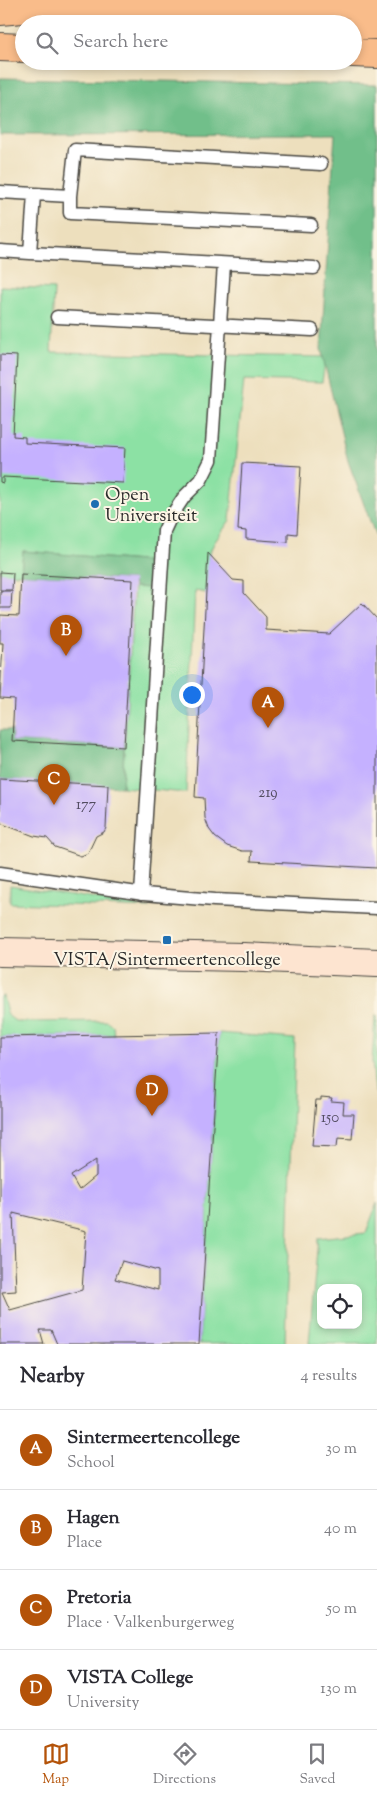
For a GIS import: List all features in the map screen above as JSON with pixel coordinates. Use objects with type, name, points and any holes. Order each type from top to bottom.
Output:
[{"type":"main road","points":[[93,15],[377,4]]},
{"type":"main road","points":[[0,11],[44,7],[279,9]]},
{"type":"main road","points":[[0,18],[15,18]]},
{"type":"main road","points":[[362,25],[377,25]]},
{"type":"main road","points":[[0,48],[15,48]]},
{"type":"main road","points":[[362,53],[377,54]]},
{"type":"street","points":[[0,952],[243,957],[377,963]]},
{"type":"lane","points":[[311,225],[70,213],[75,150],[321,164]]},
{"type":"lane","points":[[0,192],[70,196]]},
{"type":"lane","points":[[30,253],[34,194]]},
{"type":"lane","points":[[0,251],[314,268]]},
{"type":"lane","points":[[140,894],[164,531],[184,497],[201,480],[211,460],[224,264]]},
{"type":"lane","points":[[57,317],[312,330]]},
{"type":"lane","points":[[0,872],[140,894],[214,900],[377,908]]},
{"type":"green space","points":[[0,78],[377,85],[377,540],[348,461],[321,349],[335,134],[0,135]]},
{"type":"green space","points":[[0,286],[54,289],[51,352],[326,357],[322,382],[244,380],[230,520],[214,543],[209,554],[206,593],[195,591],[186,793],[122,787],[134,587],[151,588],[153,562],[23,551],[21,574],[0,573]]},
{"type":"green space","points":[[23,551],[153,562],[151,588],[134,587],[133,580],[21,574]]},
{"type":"green space","points":[[0,730],[12,730],[12,741],[124,747],[122,787],[0,779]]},
{"type":"green space","points":[[10,885],[151,908],[10,903]]},
{"type":"green space","points":[[3,996],[9,1015],[18,1022],[107,1021],[113,1026],[114,1035],[0,1037],[0,997]]},
{"type":"green space","points":[[375,1016],[377,1016],[377,1094],[372,1062]]},
{"type":"green space","points":[[219,1033],[295,1039],[285,1344],[199,1344]]},
{"type":"green space","points":[[377,1203],[377,1344],[309,1344],[318,1238],[366,1233]]},
{"type":"building","points":[[0,355],[17,356],[13,436],[25,437],[25,443],[125,448],[123,483],[3,477],[3,483],[0,482]]},
{"type":"building","points":[[242,463],[301,466],[297,534],[288,533],[288,542],[246,539],[246,531],[238,530]]},
{"type":"building","points":[[208,553],[233,580],[244,581],[244,593],[266,617],[266,630],[329,634],[362,603],[377,619],[377,868],[251,861],[252,851],[242,851],[227,846],[215,837],[209,829],[205,818],[204,798],[195,797]]},
{"type":"building","points":[[0,572],[13,573],[12,590],[0,590]]},
{"type":"building","points":[[21,574],[133,580],[124,747],[12,741],[14,699],[0,698],[3,643],[0,643],[0,615],[19,616]]},
{"type":"building","points":[[0,591],[12,591],[11,608],[0,608]]},
{"type":"building","points":[[0,779],[108,785],[106,828],[104,832],[96,836],[88,853],[81,856],[55,847],[47,838],[34,836],[0,823]]},
{"type":"building","points":[[219,1033],[199,1344],[57,1344],[51,1330],[40,1330],[44,1344],[0,1344],[0,1037]],"holes":[[[96,1160],[96,1176],[79,1190],[71,1176]],[[13,1213],[86,1231],[82,1290],[10,1310],[2,1292],[16,1291]],[[122,1261],[158,1271],[158,1290],[115,1279]]]},
{"type":"building","points":[[321,1097],[332,1098],[331,1101],[344,1102],[343,1114],[354,1114],[352,1139],[338,1138],[337,1147],[312,1146],[316,1100],[321,1100]]},
{"type":"place","name":"Open Universiteit","points":[[95,504]]},
{"type":"place","name":"Hagen","points":[[66,656]]},
{"type":"place","name":"Sintermeertencollege","points":[[268,728]]},
{"type":"place","name":"Pretoria","points":[[54,805]]},
{"type":"place","name":"VISTA/Sintermeertencollege","points":[[167,940]]},
{"type":"place","name":"VISTA College","points":[[152,1116]]}]
